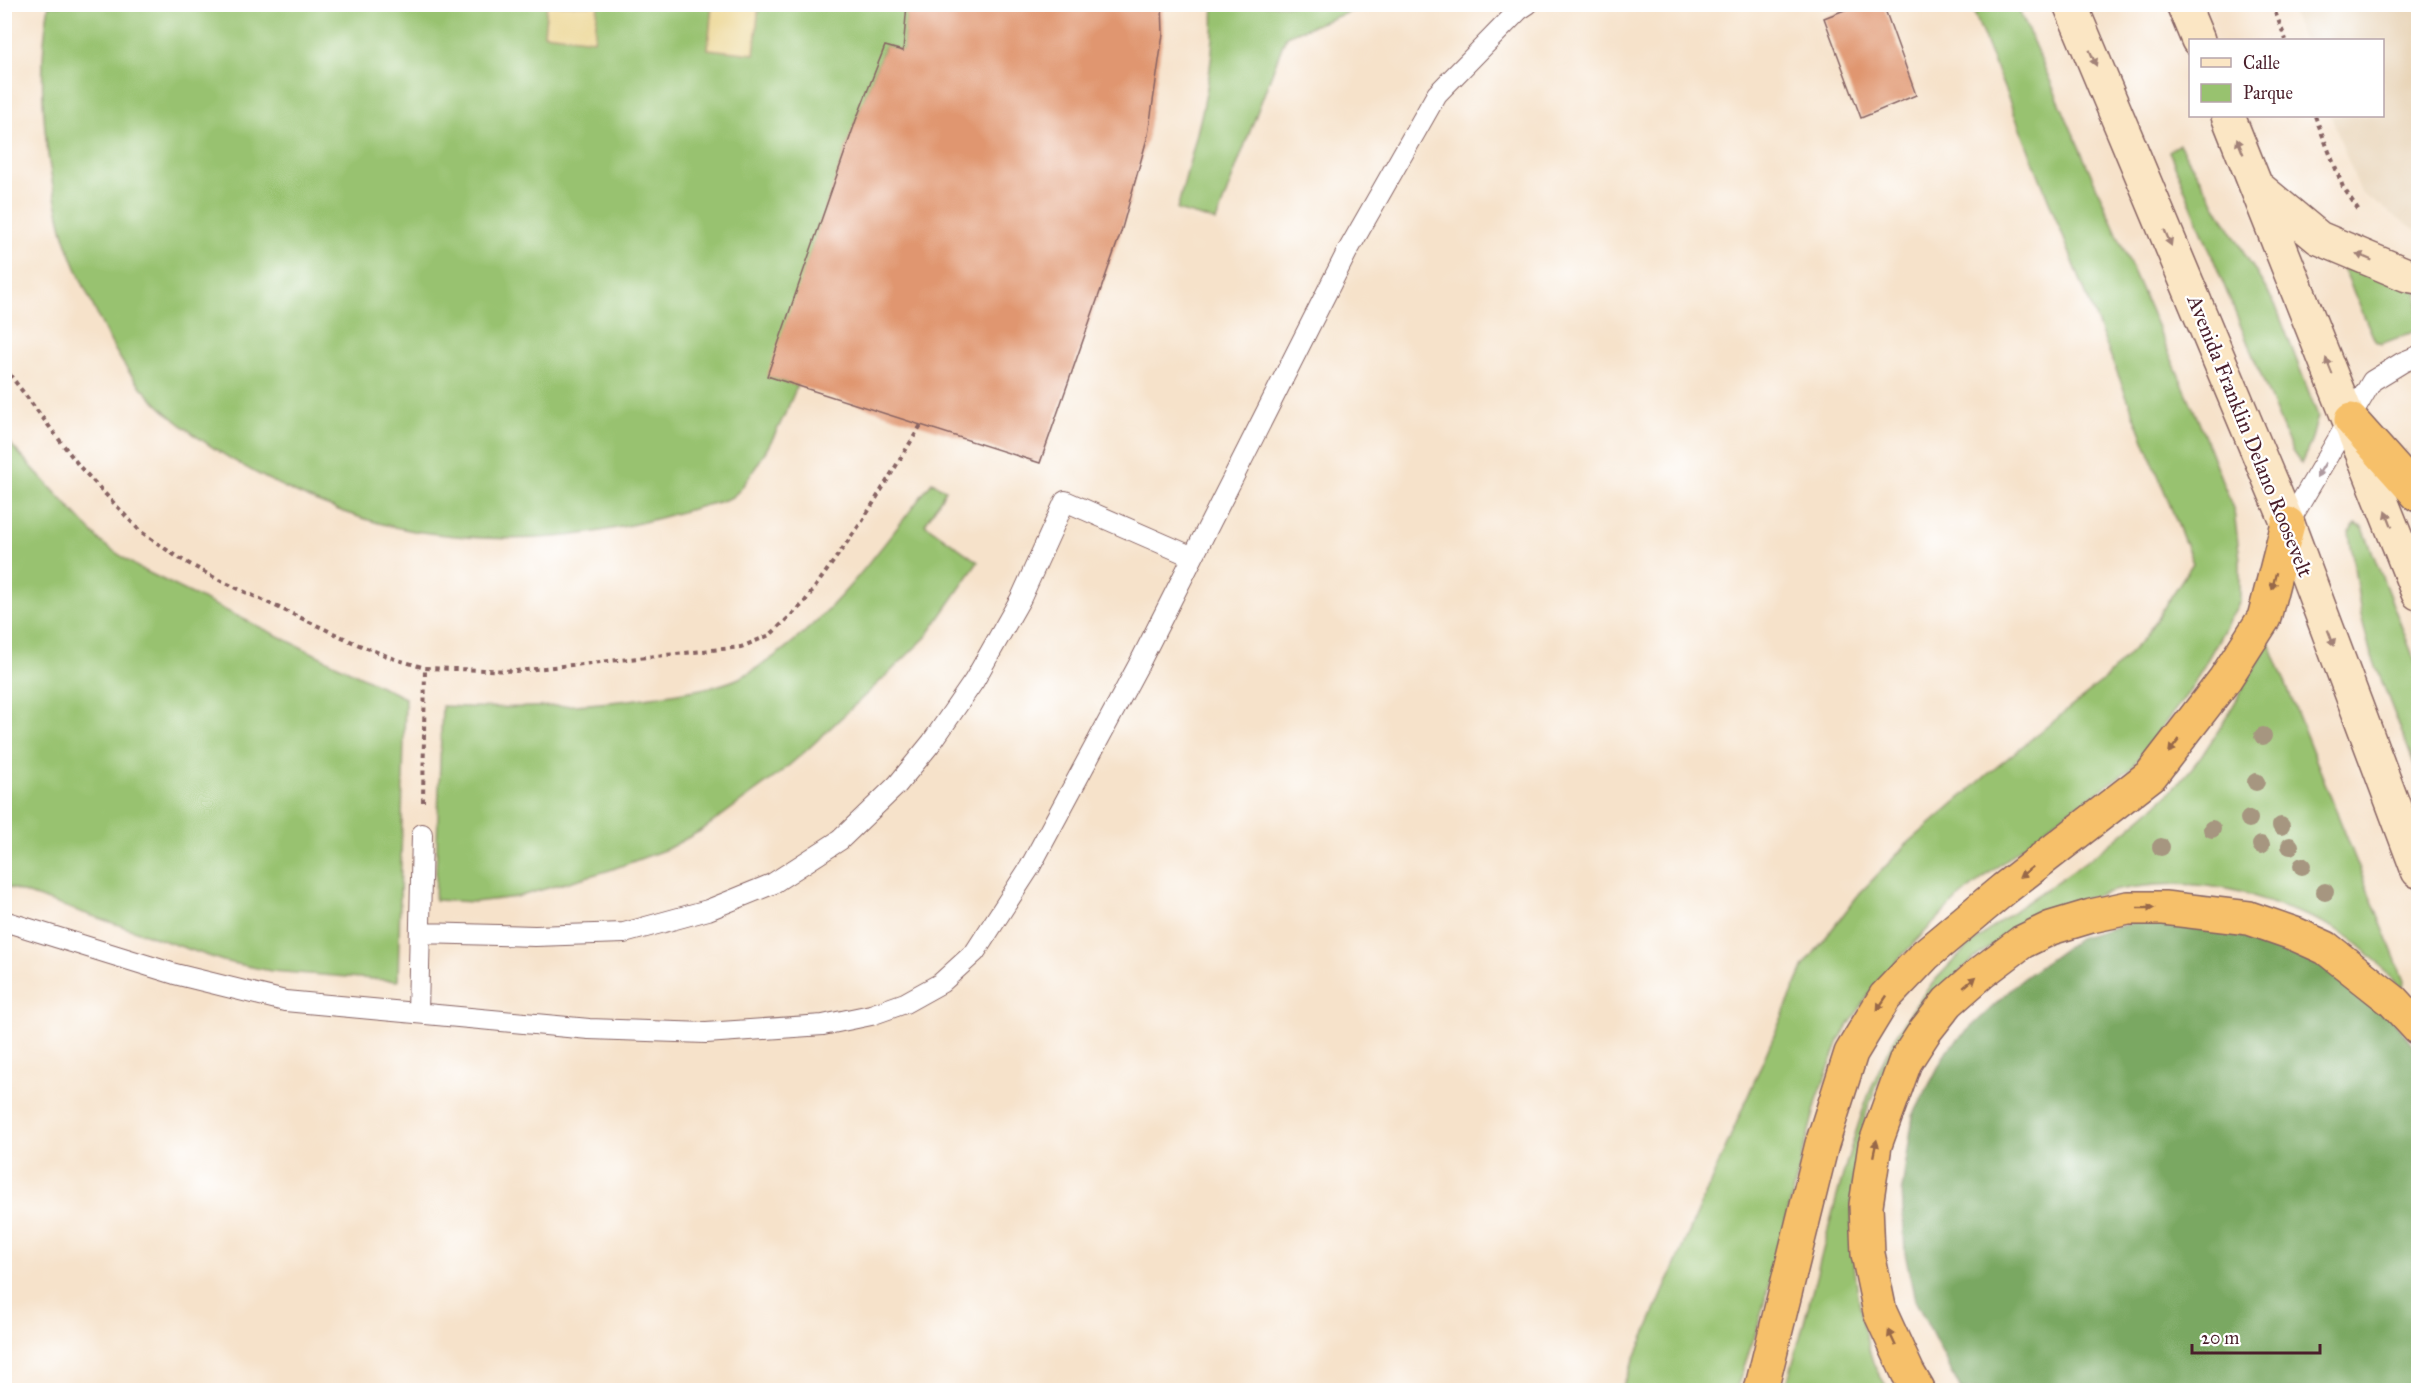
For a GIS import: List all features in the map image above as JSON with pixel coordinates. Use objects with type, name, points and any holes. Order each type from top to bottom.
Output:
[{"type":"highway","points":[[2350,420],[2418,495]]},
{"type":"highway","points":[[1761,1390],[1822,1144],[1851,1053],[1885,997],[1924,955],[2004,889],[2151,775],[2225,679],[2264,618],[2288,524]]},
{"type":"highway","points":[[1918,1390],[1880,1312],[1868,1254],[1866,1205],[1875,1145],[1905,1062],[1925,1031],[1948,1002],[2022,942],[2051,928],[2128,908],[2164,908],[2250,918],[2326,948],[2393,1000],[2418,1028]]},
{"type":"main road","name":"Avenida Franklin Delano Roosevelt","points":[[2070,4],[2288,524],[2418,871]]},
{"type":"main road","points":[[2183,4],[2198,39]]},
{"type":"main road","points":[[2228,117],[2418,593]]},
{"type":"main road","points":[[2256,185],[2319,238],[2407,275],[2418,277]]},
{"type":"lane","points":[[4,921],[175,974],[285,1000],[589,1029],[706,1033],[823,1024],[871,1015],[905,1003],[941,983],[975,952],[1024,879],[1139,664],[1347,252],[1437,94],[1519,10],[1528,4]]},
{"type":"lane","points":[[2288,524],[2372,381],[2403,362],[2418,356]]},
{"type":"lane","points":[[420,933],[535,936],[624,933],[708,910],[772,884],[840,840],[897,785],[932,742],[974,681],[1021,598],[1065,501],[1193,557]]},
{"type":"lane","points":[[418,1013],[422,834]]},
{"type":"path","points":[[2272,4],[2286,39]]},
{"type":"path","points":[[2315,117],[2343,187],[2363,217]]},
{"type":"path","points":[[4,367],[80,467],[149,538],[215,578],[359,645],[425,668],[516,671],[571,666],[741,647],[770,635],[810,595],[863,520],[921,425]]},
{"type":"path","points":[[422,834],[425,668]]},
{"type":"shaded area","points":[[2289,5],[2418,5],[2418,231],[2361,193],[2331,117],[2384,117],[2384,39],[2303,39]]},
{"type":"green space","points":[[49,5],[907,5],[903,51],[885,46],[856,120],[768,376],[797,386],[774,436],[739,491],[724,500],[645,522],[573,535],[503,539],[414,531],[343,512],[305,497],[231,459],[197,436],[167,413],[134,379],[121,360],[89,298],[66,242],[54,194],[46,140],[43,85],[45,31]]},
{"type":"green space","points":[[1213,5],[1367,5],[1286,36],[1216,221],[1177,210],[1208,83]]},
{"type":"green space","points":[[1971,5],[2017,5],[2197,417],[2234,511],[2240,559],[2240,601],[2191,689],[2130,769],[2047,827],[1956,900],[1880,978],[1840,1038],[1818,1097],[1758,1326],[1736,1390],[1621,1390],[1804,966],[1859,894],[1907,844],[1988,774],[2102,682],[2144,638],[2193,563]]},
{"type":"green space","points":[[2179,144],[2275,304],[2318,416],[2311,442],[2301,464],[2292,451],[2169,151]]},
{"type":"green space","points":[[2337,254],[2418,292],[2418,330],[2381,344],[2375,341]]},
{"type":"green space","points":[[4,437],[102,543],[139,568],[405,698],[398,981],[271,971],[223,961],[5,886]]},
{"type":"green space","points":[[932,482],[946,490],[925,524],[978,562],[926,637],[779,774],[702,830],[667,849],[610,870],[517,897],[475,902],[435,900],[442,706],[530,707],[590,704],[696,690],[739,678],[775,656],[825,612],[871,561]]},
{"type":"green space","points":[[2356,524],[2363,528],[2418,669],[2418,774],[2370,651],[2361,615],[2349,532]]},
{"type":"green space","points":[[2269,642],[2404,981],[2403,989],[2362,948],[2330,926],[2241,892],[2186,884],[2132,888],[2080,900],[2030,922],[1984,951],[1943,987],[1909,1029],[1872,1096],[1860,1138],[1852,1205],[1856,1277],[1862,1320],[1873,1362],[1889,1390],[1785,1390],[1858,1123],[1891,1044],[1906,1019],[1943,972],[1987,931],[2110,844],[2173,789],[2214,738]]},
{"type":"green space","points":[[2135,922],[2194,922],[2250,931],[2303,948],[2390,1015],[2418,1053],[2418,1390],[1961,1390],[1915,1300],[1905,1253],[1902,1189],[1913,1116],[1947,1050],[2022,979],[2081,937]]},
{"type":"sand","points":[[547,5],[598,5],[594,40],[544,34]]},
{"type":"sand","points":[[712,5],[759,5],[754,54],[708,49]]},
{"type":"building","points":[[907,4],[1162,4],[1163,34],[1148,135],[1121,232],[1040,463],[767,376],[856,120],[885,46],[903,51]]},
{"type":"building","points":[[1860,4],[1883,4],[1916,95],[1861,118],[1824,18]]}]
